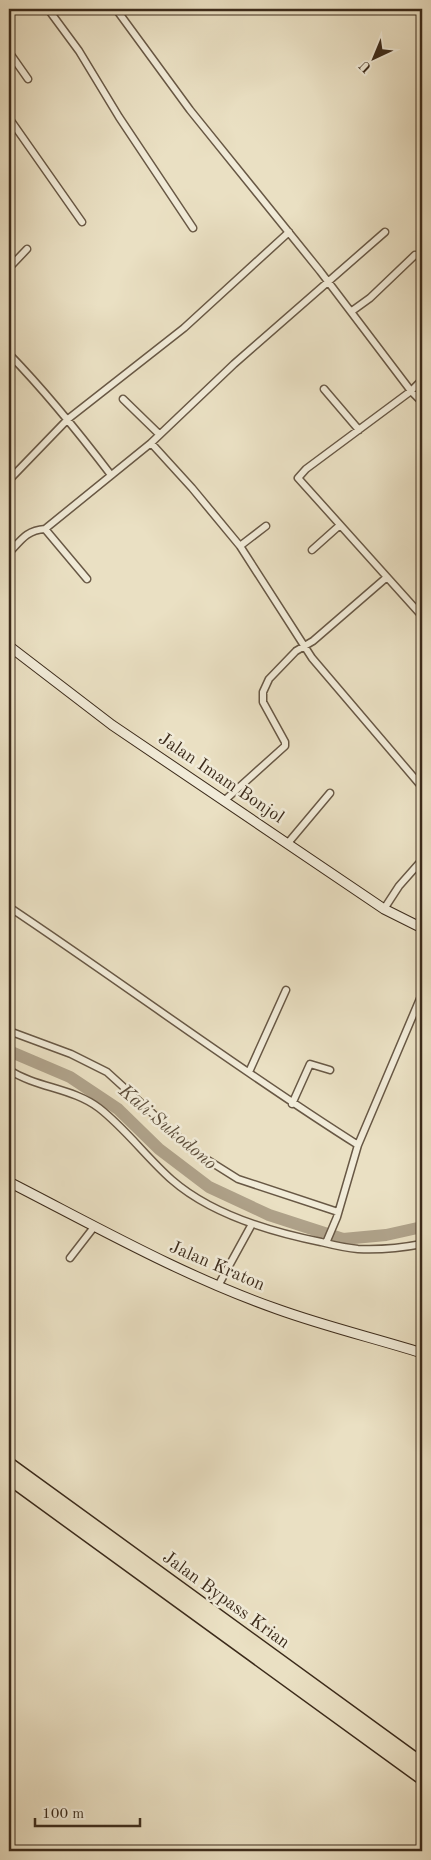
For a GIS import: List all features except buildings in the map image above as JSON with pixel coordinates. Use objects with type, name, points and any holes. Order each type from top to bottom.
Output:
[{"type":"highway","name":"Jalan Bypass Krian","points":[[9,1464],[422,1764]]},
{"type":"highway","name":"Jalan Bypass Krian","points":[[9,1478],[422,1778]]},
{"type":"main road","name":"Jalan Imam Bonjol","points":[[9,646],[112,725],[384,909],[422,928]]},
{"type":"main road","name":"Jalan Kraton","points":[[9,1182],[94,1227],[218,1286],[283,1311],[422,1353]]},
{"type":"street","points":[[9,14],[15,9]]},
{"type":"street","points":[[48,9],[79,51],[119,117],[193,228]]},
{"type":"street","points":[[116,9],[190,110],[352,311],[411,391],[422,402]]},
{"type":"street","points":[[9,52],[28,79]]},
{"type":"street","points":[[9,118],[82,222]]},
{"type":"street","points":[[9,480],[68,419],[184,328],[289,232]]},
{"type":"street","points":[[9,553],[30,532],[45,529],[151,443],[234,364],[385,232]]},
{"type":"street","points":[[9,268],[27,249]]},
{"type":"street","points":[[352,311],[370,298],[415,255]]},
{"type":"street","points":[[9,354],[35,380],[68,419],[111,475]]},
{"type":"street","points":[[422,380],[411,391],[306,469],[298,478],[422,616]]},
{"type":"street","points":[[324,388],[359,430]]},
{"type":"street","points":[[123,398],[159,434]]},
{"type":"street","points":[[151,443],[192,488],[240,546],[304,648],[422,788]]},
{"type":"street","points":[[312,550],[340,525]]},
{"type":"street","points":[[240,546],[266,526]]},
{"type":"street","points":[[45,529],[87,579]]},
{"type":"street","points":[[225,800],[285,746],[285,742],[264,705],[263,692],[269,679],[297,650],[304,648],[387,577]]},
{"type":"street","points":[[288,843],[330,793]]},
{"type":"street","points":[[384,909],[399,886],[422,860]]},
{"type":"street","points":[[9,907],[292,1104],[358,1145]]},
{"type":"street","points":[[248,1072],[286,990]]},
{"type":"street","points":[[327,1240],[358,1145],[422,994]]},
{"type":"street","points":[[9,1031],[71,1054],[103,1069],[119,1080],[195,1152],[222,1170],[246,1182],[337,1214]]},
{"type":"street","points":[[292,1104],[310,1064],[330,1070]]},
{"type":"street","points":[[9,1070],[31,1082],[74,1095],[92,1103],[109,1116],[159,1167],[189,1193],[252,1224],[327,1240],[336,1247],[359,1249],[398,1248],[422,1244]]},
{"type":"street","points":[[218,1286],[252,1224]]},
{"type":"street","points":[[70,1258],[94,1227]]},
{"type":"waterway","name":"Kali Sukodono","points":[[9,1051],[70,1077],[118,1109],[159,1149],[209,1187],[269,1215],[343,1239],[386,1235],[422,1227]]}]
